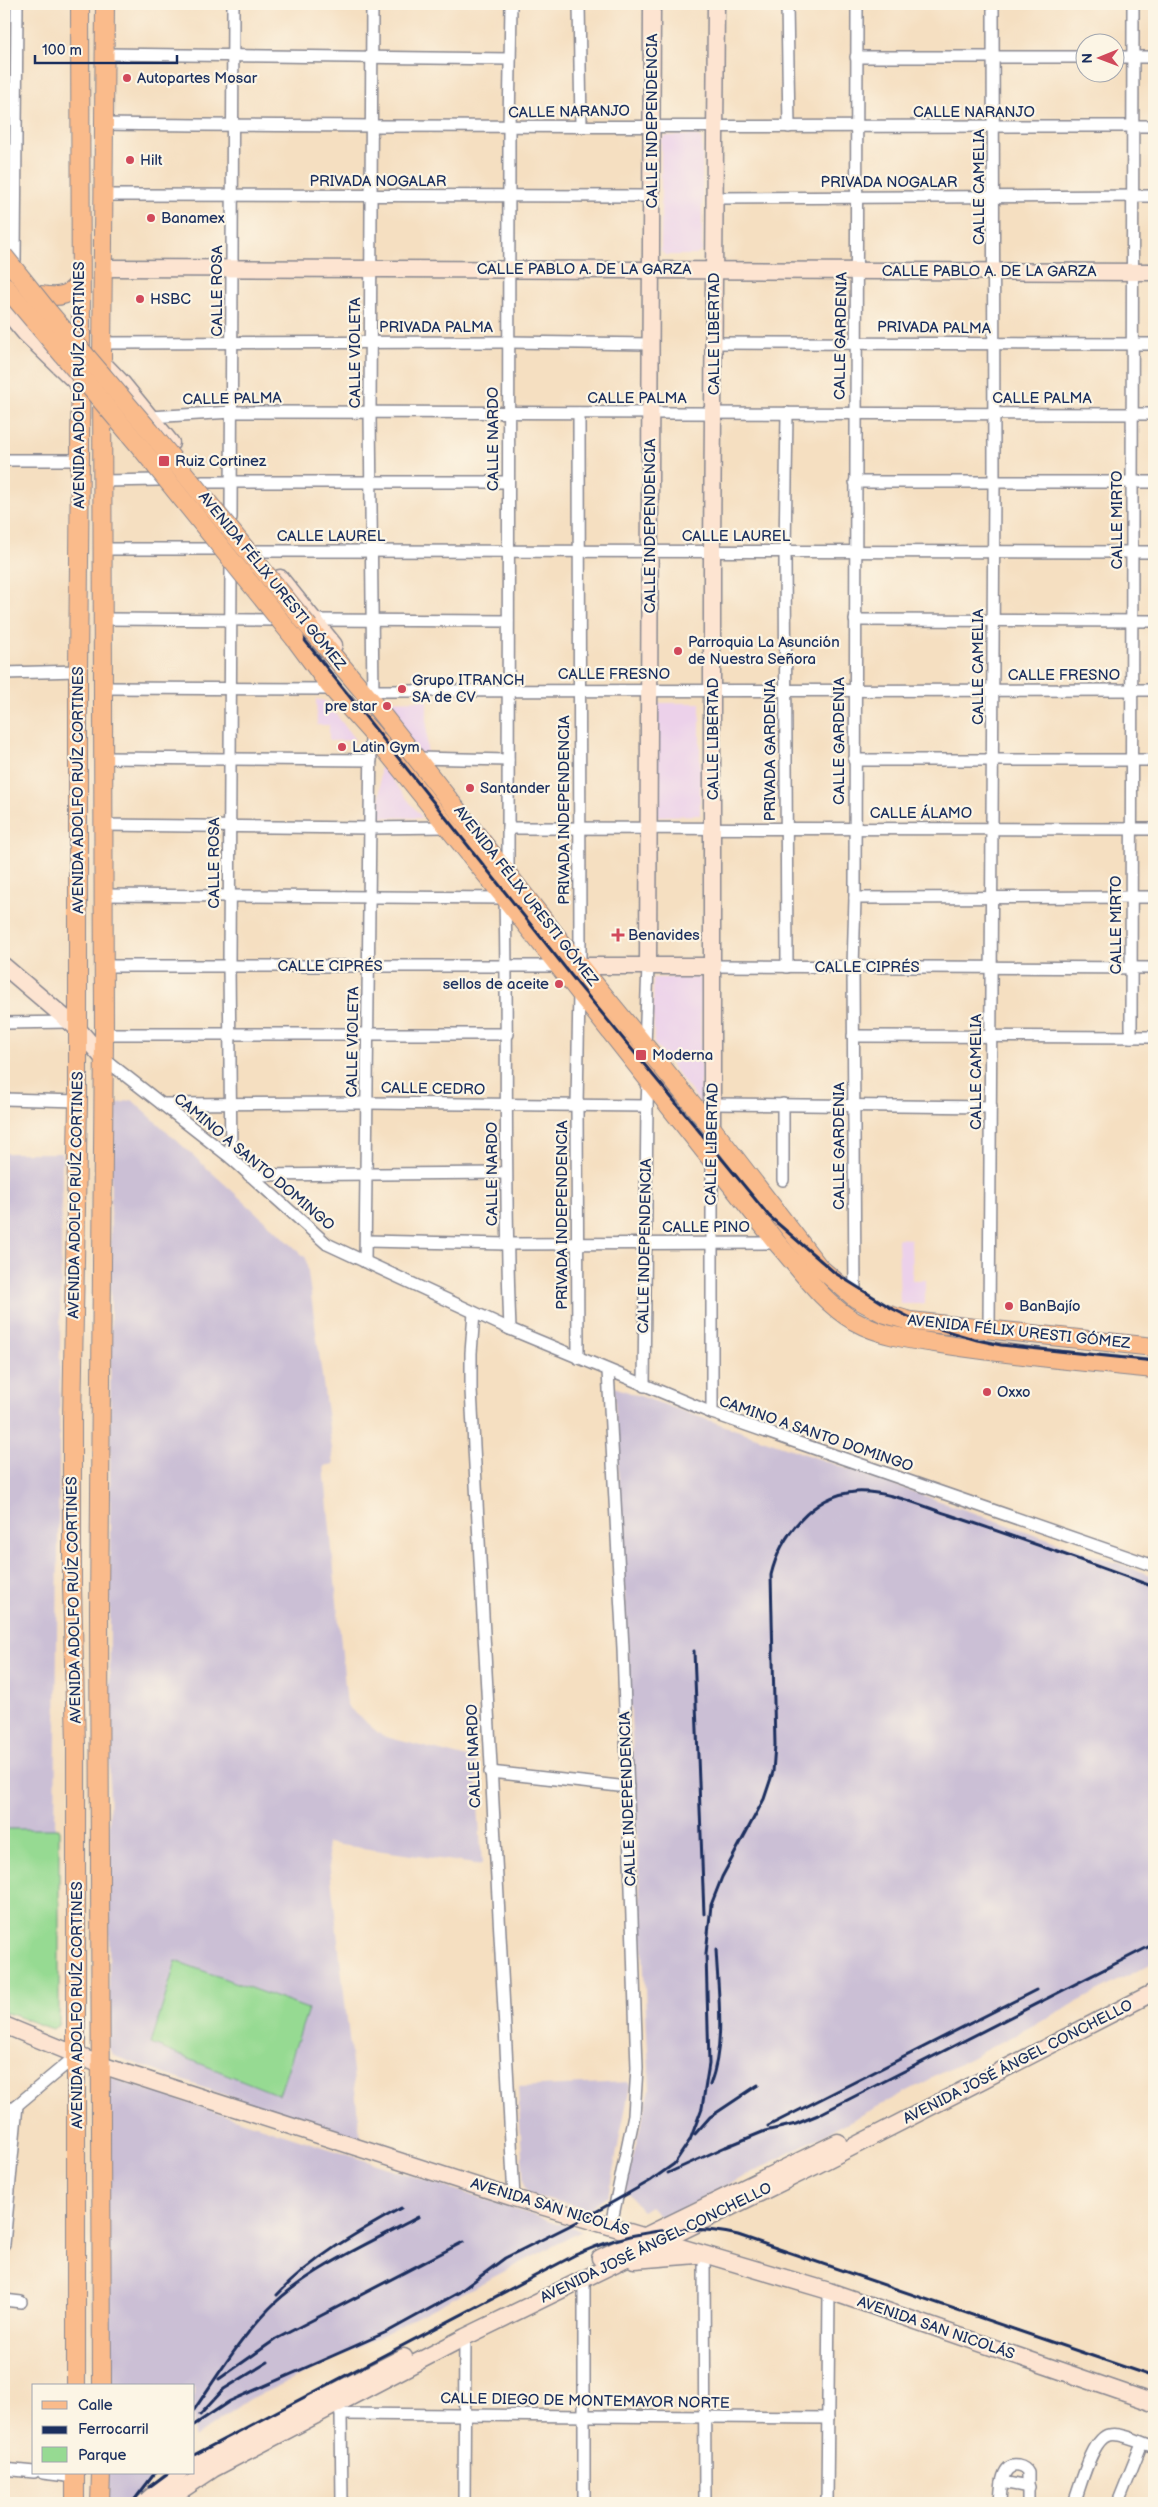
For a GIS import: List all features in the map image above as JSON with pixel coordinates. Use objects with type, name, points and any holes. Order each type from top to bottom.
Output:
[{"type":"main road","name":"AVENIDA ADOLFO RUÍZ CORTINES","points":[[76,2384],[77,2055],[72,1421],[78,1101],[74,1025],[81,341],[80,4]]},
{"type":"main road","name":"AVENIDA ADOLFO RUÍZ CORTINES","points":[[102,2384],[99,1612],[104,1034],[102,966],[102,343],[105,4]]},
{"type":"main road","name":"AVENIDA FÉLIX URESTI GÓMEZ","points":[[10,258],[46,310],[150,431],[306,629],[331,687],[371,732],[505,898],[579,994],[809,1282],[840,1311],[854,1321],[883,1334],[1026,1356],[1154,1369]]},
{"type":"main road","points":[[42,295],[62,296],[74,290],[80,279]]},
{"type":"main road","name":"AVENIDA FÉLIX URESTI GÓMEZ","points":[[4,285],[137,443],[306,629],[357,683],[373,697],[417,758],[580,966],[712,1128],[819,1267],[855,1298],[882,1313],[910,1321],[1154,1347]]},
{"type":"main road","points":[[100,2503],[101,2474]]},
{"type":"main road","points":[[75,2475],[75,2503]]},
{"type":"street","points":[[10,258],[17,4]]},
{"type":"street","name":"CALLE ROSA","points":[[231,518],[233,4]]},
{"type":"street","name":"CALLE VIOLETA","points":[[372,4],[370,413],[373,697]]},
{"type":"street","name":"CALLE NARDO","points":[[508,874],[507,551],[511,4]]},
{"type":"street","points":[[579,4],[581,126]]},
{"type":"street","name":"CALLE INDEPENDENCIA","points":[[645,1047],[650,828],[652,4]]},
{"type":"street","name":"CALLE LIBERTAD","points":[[712,1414],[712,552],[716,4]]},
{"type":"street","points":[[787,4],[789,126]]},
{"type":"street","name":"CALLE GARDENIA","points":[[855,1298],[853,967],[855,898],[857,4]]},
{"type":"street","name":"CALLE CAMELIA","points":[[989,1330],[994,551],[993,4]]},
{"type":"street","name":"CALLE MIRTO","points":[[1131,1037],[1132,760],[1130,690],[1134,414],[1132,344],[1133,4]]},
{"type":"street","points":[[105,54],[510,58]]},
{"type":"street","points":[[856,58],[1076,57]]},
{"type":"street","points":[[1126,57],[1154,57]]},
{"type":"street","name":"CALLE NARANJO","points":[[104,124],[509,128],[581,126],[1154,126]]},
{"type":"street","name":"PRIVADA NOGALAR","points":[[104,195],[652,196]]},
{"type":"street","name":"PRIVADA NOGALAR","points":[[714,198],[1154,196]]},
{"type":"street","points":[[4,245],[10,258],[81,341],[150,416],[257,551],[306,629],[371,622],[508,621]]},
{"type":"street","name":"CALLE PABLO A. DE LA GARZA","points":[[104,268],[509,268],[1154,272]]},
{"type":"street","points":[[4,308],[26,334],[102,410],[232,567],[314,674],[331,687]]},
{"type":"street","points":[[26,334],[32,336],[45,334],[54,326],[58,313]]},
{"type":"street","name":"PRIVADA PALMA","points":[[102,343],[508,342],[651,344]]},
{"type":"street","name":"PRIVADA PALMA","points":[[714,343],[1154,344]]},
{"type":"street","name":"CALLE PALMA","points":[[150,416],[232,412],[1154,414]]},
{"type":"street","name":"PRIVADA INDEPENDENCIA","points":[[578,1358],[577,1105],[580,966],[579,413]]},
{"type":"street","name":"PRIVADA GARDENIA","points":[[787,413],[785,551],[787,967]]},
{"type":"street","points":[[118,430],[118,422],[123,415],[150,416]]},
{"type":"street","points":[[4,460],[79,460]]},
{"type":"street","points":[[103,481],[159,480]]},
{"type":"street","points":[[202,482],[508,482]]},
{"type":"street","points":[[855,482],[1154,482]]},
{"type":"street","points":[[103,549],[217,549]]},
{"type":"street","name":"CALLE LAUREL","points":[[257,551],[1154,552]]},
{"type":"street","name":"CALLE ROSA","points":[[231,1158],[229,826],[232,567]]},
{"type":"street","points":[[103,619],[274,620]]},
{"type":"street","points":[[855,620],[1154,621]]},
{"type":"street","points":[[4,673],[78,671]]},
{"type":"street","points":[[102,688],[231,689],[331,687]]},
{"type":"street","name":"CALLE FRESNO","points":[[373,697],[507,690],[579,689],[1154,690]]},
{"type":"street","name":"CALLE VIOLETA","points":[[365,1262],[371,732]]},
{"type":"street","points":[[102,758],[371,760]]},
{"type":"street","points":[[417,758],[508,760]]},
{"type":"street","points":[[854,760],[1154,760]]},
{"type":"street","points":[[102,825],[446,827]]},
{"type":"street","name":"CALLE ÁLAMO","points":[[508,828],[1154,829]]},
{"type":"street","points":[[103,895],[505,898]]},
{"type":"street","name":"CALLE NARDO","points":[[505,898],[508,1034],[506,1173],[510,1329]]},
{"type":"street","points":[[855,898],[1154,898]]},
{"type":"street","points":[[4,966],[74,1025],[103,1058]]},
{"type":"street","name":"CALLE CIPRÉS","points":[[102,966],[557,966]]},
{"type":"street","name":"CALLE CIPRÉS","points":[[580,966],[1154,968]]},
{"type":"street","points":[[4,1023],[74,1025],[104,1034],[508,1034]]},
{"type":"street","points":[[853,1036],[1154,1037]]},
{"type":"street","name":"CAMINO A SANTO DOMINGO","points":[[103,1058],[231,1158],[327,1244],[510,1329],[712,1414],[1154,1566]]},
{"type":"street","points":[[647,1106],[648,1079]]},
{"type":"street","points":[[4,1099],[78,1101]]},
{"type":"street","name":"CALLE CEDRO","points":[[162,1104],[366,1102],[647,1106]]},
{"type":"street","points":[[713,1104],[853,1104],[991,1107]]},
{"type":"street","points":[[783,1104],[783,1180]]},
{"type":"street","name":"CALLE INDEPENDENCIA","points":[[644,1386],[644,1243],[647,1106]]},
{"type":"street","points":[[249,1175],[506,1173]]},
{"type":"street","name":"CALLE PINO","points":[[366,1241],[507,1244],[711,1241],[777,1243]]},
{"type":"street","name":"CALLE NARDO","points":[[474,1313],[471,1390],[514,2198]]},
{"type":"street","name":"CALLE INDEPENDENCIA","points":[[608,1370],[628,1787],[637,2091],[611,2225]]},
{"type":"street","points":[[490,1772],[628,1787]]},
{"type":"street","name":"AVENIDA JOSÉ ÁNGEL CONCHELLO","points":[[195,2463],[540,2287],[825,2148],[1154,1981]]},
{"type":"street","name":"AVENIDA JOSÉ ÁNGEL CONCHELLO","points":[[162,2503],[213,2469],[340,2409],[465,2337],[664,2241],[1154,1992]]},
{"type":"street","name":"AVENIDA SAN NICOLÁS","points":[[4,2025],[101,2065],[514,2198],[611,2225],[829,2292],[1154,2403]]},
{"type":"street","points":[[4,2116],[77,2055]]},
{"type":"street","points":[[4,2244],[17,2105]]},
{"type":"street","points":[[617,2263],[704,2254],[705,2503]]},
{"type":"street","points":[[584,2278],[584,2503]]},
{"type":"street","points":[[828,2503],[829,2292]]},
{"type":"street","points":[[4,2300],[21,2302]]},
{"type":"street","points":[[464,2503],[465,2337]]},
{"type":"street","points":[[340,2409],[342,2503]]},
{"type":"street","name":"CALLE DIEGO DE MONTEMAYOR NORTE","points":[[340,2409],[464,2415],[828,2418]]},
{"type":"street","points":[[1074,2503],[1095,2446],[1103,2438],[1117,2435],[1154,2447]]},
{"type":"street","points":[[1118,2503],[1142,2443]]},
{"type":"street","points":[[1000,2503],[1002,2482],[1008,2468],[1018,2466],[1028,2473],[1028,2503]]},
{"type":"street","points":[[4,2469],[32,2472]]},
{"type":"street","points":[[58,2474],[75,2475]]},
{"type":"street","points":[[144,2503],[178,2474]]},
{"type":"street","points":[[1002,2482],[1028,2488]]},
{"type":"shaded area","points":[[696,135],[702,140],[702,251],[696,255],[665,255],[661,251],[661,140],[666,136]]},
{"type":"shaded area","points":[[316,699],[327,702],[355,740],[329,741],[329,725],[317,725]]},
{"type":"shaded area","points":[[427,700],[427,755],[418,754],[377,701]]},
{"type":"shaded area","points":[[658,703],[700,703],[700,815],[657,816]]},
{"type":"shaded area","points":[[380,764],[422,818],[380,817]]},
{"type":"shaded area","points":[[653,978],[701,978],[701,1104],[654,1043]]},
{"type":"shaded area","points":[[132,1100],[306,1258],[334,1464],[324,1466],[347,1706],[382,1736],[475,1760],[482,1865],[327,1843],[361,2143],[114,2056],[109,2049],[111,1105]]},
{"type":"shaded area","points":[[4,1153],[62,1153],[53,2029],[4,2012]]},
{"type":"shaded area","points":[[898,1238],[911,1239],[912,1280],[925,1280],[925,1304],[900,1304]]},
{"type":"shaded area","points":[[614,1387],[1154,1576],[1154,1962],[663,2219],[650,2206],[642,2211],[625,2189],[650,2089]]},
{"type":"shaded area","points":[[105,2076],[582,2231],[332,2361],[250,2399],[195,2437],[195,2384],[107,2384]]},
{"type":"shaded area","points":[[628,2082],[630,2086],[608,2196],[589,2209],[530,2195],[524,2188],[518,2087]]},
{"type":"shaded area","points":[[106,2474],[157,2474],[130,2503],[106,2503]]},
{"type":"green space","points":[[4,1829],[59,1829],[59,2024],[53,2029],[4,2012]]},
{"type":"green space","points":[[176,1961],[308,2009],[279,2095],[151,2044]]},
{"type":"railway","points":[[4,275],[107,395],[225,540],[578,984],[769,1216],[835,1273],[891,1308],[923,1324],[1001,1345],[1154,1361]]},
{"type":"railway","points":[[195,2424],[230,2401],[389,2331],[458,2293],[505,2258],[585,2218],[650,2181],[674,2164],[690,2140],[702,2108],[709,2064],[706,1954],[711,1905],[722,1877],[764,1799],[773,1772],[775,1745],[771,1575],[782,1546],[800,1520],[825,1501],[839,1495],[855,1492],[879,1493],[915,1503],[1027,1541],[1154,1587]]},
{"type":"railway","points":[[694,1651],[704,1914]]},
{"type":"railway","points":[[726,2147],[765,2131],[796,2124],[818,2115],[1154,1944]]},
{"type":"railway","points":[[710,2085],[718,2052],[720,2018],[716,1949]]},
{"type":"railway","points":[[768,2126],[1036,1990]]},
{"type":"railway","points":[[695,2134],[710,2117],[758,2085]]},
{"type":"railway","points":[[668,2173],[732,2144]]},
{"type":"railway","points":[[277,2295],[320,2257],[351,2236],[401,2208]]},
{"type":"railway","points":[[195,2409],[243,2339],[277,2301],[308,2277],[326,2266],[418,2217]]},
{"type":"railway","points":[[195,2454],[575,2255],[614,2240],[635,2235],[676,2230],[697,2229],[738,2235],[1154,2377]]},
{"type":"railway","points":[[219,2379],[276,2339],[463,2242]]},
{"type":"railway","points":[[200,2415],[224,2389],[268,2362]]},
{"type":"railway","points":[[132,2503],[154,2474]]},
{"type":"railway","points":[[149,2487],[167,2474]]},
{"type":"place","name":"Autopartes Mosar","points":[[127,78]]},
{"type":"place","name":"Hilt","points":[[130,160]]},
{"type":"place","name":"Banamex","points":[[151,218]]},
{"type":"place","name":"HSBC","points":[[140,299]]},
{"type":"place","name":"Ruiz Cortinez","points":[[164,461]]},
{"type":"place","name":"Parroquia La Asunción de Nuestra Señora","points":[[678,651]]},
{"type":"place","name":"Grupo ITRANCH SA de CV","points":[[402,689]]},
{"type":"place","name":"pre star","points":[[387,706]]},
{"type":"place","name":"Latin Gym","points":[[342,747]]},
{"type":"place","name":"Santander","points":[[470,788]]},
{"type":"place","name":"Benavides","points":[[618,935]]},
{"type":"place","name":"sellos de aceite","points":[[559,984]]},
{"type":"place","name":"Moderna","points":[[641,1055]]},
{"type":"place","name":"BanBajío","points":[[1009,1306]]},
{"type":"place","name":"Oxxo","points":[[987,1392]]}]
